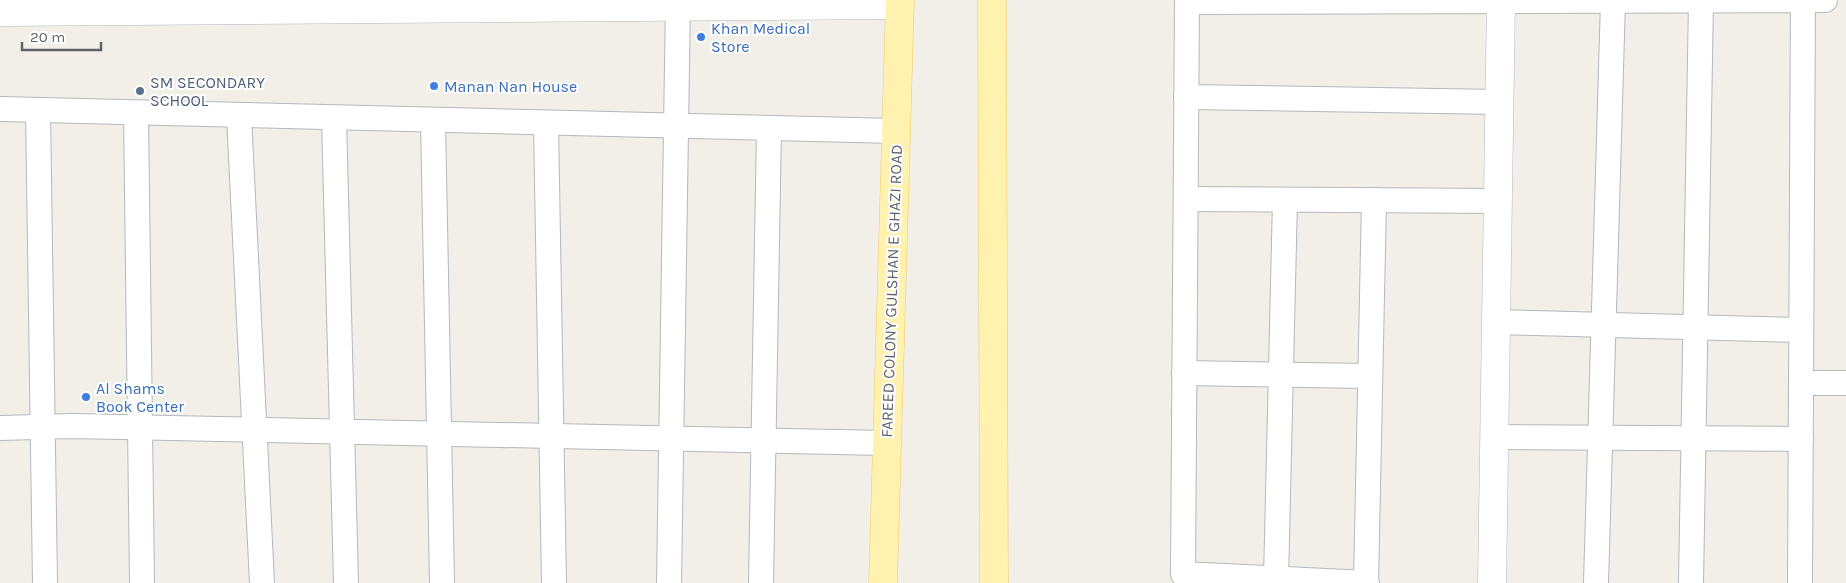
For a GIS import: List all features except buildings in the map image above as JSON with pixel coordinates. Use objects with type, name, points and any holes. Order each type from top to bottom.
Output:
[{"type":"main road","points":[[992,0],[994,583]]},
{"type":"main road","name":"FAREED COLONY GULSHAN E GHAZI ROAD","points":[[883,583],[900,2]]},
{"type":"street","points":[[1691,583],[1701,0]]},
{"type":"street","points":[[1800,583],[1803,0]]},
{"type":"street","points":[[1374,200],[1366,583],[1183,574],[1187,2],[1824,0]]},
{"type":"street","points":[[1492,583],[1501,1]]},
{"type":"street","points":[[1596,583],[1613,1]]},
{"type":"street","points":[[0,12],[269,5],[900,2]]},
{"type":"street","points":[[669,583],[678,4]]},
{"type":"street","points":[[1186,97],[1500,102]]},
{"type":"street","points":[[0,110],[896,131]]},
{"type":"street","points":[[38,110],[45,583]]},
{"type":"street","points":[[136,113],[142,583]]},
{"type":"street","points":[[239,116],[262,583]]},
{"type":"street","points":[[334,118],[346,583]]},
{"type":"street","points":[[433,120],[442,583]]},
{"type":"street","points":[[546,124],[554,583]]},
{"type":"street","points":[[761,583],[769,128]]},
{"type":"street","points":[[1186,199],[1498,201]]},
{"type":"street","points":[[1276,578],[1285,200]]},
{"type":"street","points":[[1496,322],[1801,330]]},
{"type":"street","points":[[1184,373],[1370,376]]},
{"type":"street","points":[[1801,383],[1846,383]]},
{"type":"street","points":[[0,428],[140,427],[886,443]]},
{"type":"street","points":[[1494,437],[1801,438]]},
{"type":"place","name":"Khan Medical Store","points":[[701,37]]},
{"type":"place","name":"Manan Nan House","points":[[434,86]]},
{"type":"place","name":"SM SECONDARY SCHOOL","points":[[140,91]]},
{"type":"place","name":"Al Shams Book Center","points":[[86,397]]}]
